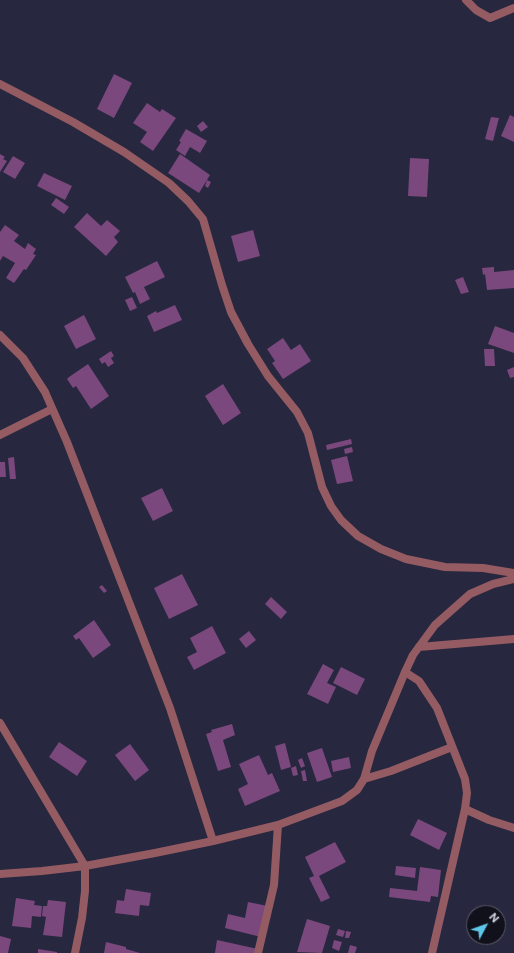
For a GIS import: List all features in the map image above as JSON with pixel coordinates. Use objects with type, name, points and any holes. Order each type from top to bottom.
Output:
[{"type":"street","points":[[466,0],[476,10],[490,18],[514,8]]},
{"type":"street","points":[[0,84],[73,122],[124,152],[169,183],[188,201],[203,219],[231,312],[248,344],[264,369],[297,412],[308,433],[322,487],[331,506],[341,520],[358,536],[381,549],[406,558],[445,567],[483,568],[514,573]]},
{"type":"street","points":[[0,335],[23,358],[45,392],[69,449],[170,708],[214,841]]},
{"type":"street","points":[[0,435],[52,409]]},
{"type":"street","points":[[0,874],[86,866],[155,854],[278,825],[342,801],[357,790],[364,779],[372,751],[405,672],[413,655],[435,625],[470,594],[493,584],[514,579]]},
{"type":"street","points":[[420,647],[514,639]]},
{"type":"street","points":[[405,672],[418,681],[437,708],[465,779],[467,794],[465,809],[432,953]]},
{"type":"street","points":[[0,723],[86,866],[82,918],[75,953]]},
{"type":"street","points":[[364,779],[391,771],[452,747]]},
{"type":"street","points":[[465,809],[488,820],[514,828]]},
{"type":"street","points":[[258,953],[274,885],[278,825]]},
{"type":"building","points":[[114,74],[132,83],[114,118],[97,109]]},
{"type":"building","points":[[147,103],[160,112],[162,109],[176,118],[153,151],[140,142],[147,132],[133,123]]},
{"type":"building","points":[[510,115],[514,117],[514,142],[501,136]]},
{"type":"building","points":[[491,117],[499,118],[493,141],[485,139]]},
{"type":"building","points":[[203,121],[208,127],[201,132],[197,126]]},
{"type":"building","points":[[186,129],[207,141],[200,153],[190,147],[185,156],[176,150]]},
{"type":"building","points":[[0,154],[5,157],[3,159],[7,161],[0,172]]},
{"type":"building","points":[[180,154],[210,175],[199,193],[168,173]]},
{"type":"building","points":[[13,156],[25,163],[15,179],[3,172]]},
{"type":"building","points":[[410,158],[429,159],[427,197],[408,196]]},
{"type":"building","points":[[44,173],[72,186],[65,200],[37,186]]},
{"type":"building","points":[[207,180],[211,182],[208,188],[205,186]]},
{"type":"building","points":[[56,198],[69,207],[64,214],[51,205]]},
{"type":"building","points":[[87,213],[101,226],[107,220],[120,231],[114,237],[118,242],[106,256],[74,227]]},
{"type":"building","points":[[5,225],[19,235],[14,241],[25,249],[28,243],[36,249],[33,254],[36,255],[26,270],[24,269],[14,283],[6,278],[15,263],[3,256],[0,261],[0,232]]},
{"type":"building","points":[[253,230],[260,256],[238,262],[231,236]]},
{"type":"building","points":[[157,261],[165,277],[144,287],[150,299],[140,304],[135,292],[133,293],[125,277]]},
{"type":"building","points":[[494,267],[494,272],[514,270],[514,288],[487,290],[485,274],[483,275],[482,268]]},
{"type":"building","points":[[463,277],[469,292],[461,294],[455,280]]},
{"type":"building","points":[[132,297],[137,308],[130,311],[125,300]]},
{"type":"building","points":[[175,305],[182,320],[154,332],[147,316],[156,311],[157,313]]},
{"type":"building","points":[[84,315],[96,339],[76,349],[64,326]]},
{"type":"building","points":[[495,326],[514,333],[514,353],[488,344]]},
{"type":"building","points":[[283,338],[291,350],[300,344],[311,361],[283,379],[272,363],[275,361],[267,349]]},
{"type":"building","points":[[484,349],[494,349],[495,366],[485,366]]},
{"type":"building","points":[[111,351],[114,356],[111,358],[114,363],[108,367],[105,362],[102,364],[99,359]]},
{"type":"building","points":[[88,364],[109,396],[91,409],[76,386],[73,388],[67,379]]},
{"type":"building","points":[[514,367],[514,377],[510,378],[507,370]]},
{"type":"building","points":[[223,384],[241,413],[223,425],[205,396]]},
{"type":"building","points":[[351,439],[352,444],[327,450],[326,445]]},
{"type":"building","points":[[352,447],[353,452],[345,454],[344,449]]},
{"type":"building","points":[[347,456],[353,481],[337,484],[331,460]]},
{"type":"building","points":[[14,457],[16,479],[10,479],[8,458]]},
{"type":"building","points":[[0,462],[5,462],[6,477],[0,477]]},
{"type":"building","points":[[162,488],[173,511],[153,521],[141,498]]},
{"type":"building","points":[[182,574],[198,605],[169,619],[154,588]]},
{"type":"building","points":[[102,585],[107,591],[104,593],[99,587]]},
{"type":"building","points":[[271,597],[287,612],[281,619],[265,604]]},
{"type":"building","points":[[94,620],[111,645],[93,658],[79,638],[76,640],[73,636]]},
{"type":"building","points":[[212,626],[226,653],[194,670],[187,657],[197,652],[190,638]]},
{"type":"building","points":[[249,631],[256,640],[246,648],[239,639]]},
{"type":"building","points":[[323,664],[334,670],[327,683],[336,687],[328,704],[307,694]]},
{"type":"building","points":[[341,667],[365,679],[357,695],[333,683]]},
{"type":"building","points":[[232,724],[235,735],[223,740],[231,767],[218,771],[206,734],[212,732],[211,730]]},
{"type":"building","points":[[59,742],[87,761],[77,776],[49,757]]},
{"type":"building","points":[[285,743],[291,767],[281,770],[275,746]]},
{"type":"building","points":[[130,744],[149,770],[135,781],[115,755]]},
{"type":"building","points":[[322,748],[332,777],[317,782],[307,753]]},
{"type":"building","points":[[259,755],[268,775],[272,773],[280,791],[245,806],[238,789],[248,784],[239,764]]},
{"type":"building","points":[[349,757],[351,768],[333,772],[331,761]]},
{"type":"building","points":[[302,758],[305,766],[301,768],[298,760]]},
{"type":"building","points":[[296,766],[298,775],[293,776],[291,768]]},
{"type":"building","points":[[305,770],[307,781],[303,781],[301,771]]},
{"type":"building","points":[[418,819],[447,833],[439,850],[410,835]]},
{"type":"building","points":[[335,842],[346,862],[319,876],[330,898],[321,902],[309,878],[314,876],[305,857]]},
{"type":"building","points":[[396,866],[416,868],[415,878],[395,875]]},
{"type":"building","points":[[420,867],[441,870],[438,897],[431,896],[430,902],[389,897],[390,888],[417,891]]},
{"type":"building","points":[[126,889],[151,893],[149,906],[140,905],[139,916],[115,913],[117,900],[124,901]]},
{"type":"building","points":[[16,898],[35,901],[34,905],[42,906],[41,917],[32,916],[31,928],[12,926]]},
{"type":"building","points":[[48,900],[66,902],[62,937],[43,935],[46,917],[42,916],[43,906],[47,906]]},
{"type":"building","points":[[248,902],[268,906],[261,937],[225,928],[228,914],[245,918]]},
{"type":"building","points":[[307,919],[330,926],[322,953],[297,952]]},
{"type":"building","points":[[338,929],[345,931],[343,937],[336,935]]},
{"type":"building","points":[[346,931],[351,932],[349,938],[345,938]]},
{"type":"building","points":[[0,936],[11,939],[8,953],[0,953]]},
{"type":"building","points":[[217,940],[258,949],[257,953],[215,953]]},
{"type":"building","points":[[334,940],[342,942],[339,951],[332,948]]},
{"type":"building","points":[[106,942],[126,947],[126,949],[140,953],[104,953]]},
{"type":"building","points":[[350,945],[357,947],[355,953],[348,953]]},
{"type":"building","points":[[38,949],[57,952],[57,953],[38,953]]}]
